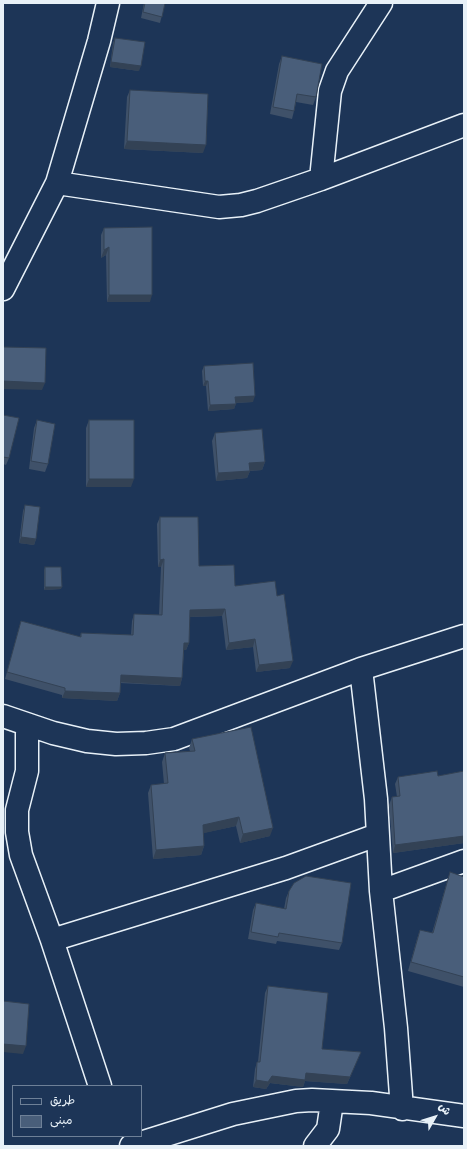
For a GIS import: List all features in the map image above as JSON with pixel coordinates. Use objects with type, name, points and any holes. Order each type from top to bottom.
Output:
[{"type":"street","points":[[3,289],[57,183],[99,41],[108,3]]},
{"type":"street","points":[[321,179],[330,91],[337,71],[381,3]]},
{"type":"street","points":[[57,183],[219,206],[241,205],[321,179],[464,125]]},
{"type":"street","points":[[3,716],[87,741],[116,744],[146,743],[174,738],[361,669],[464,636]]},
{"type":"street","points":[[361,669],[376,799],[381,891],[396,1028],[402,1109]]},
{"type":"street","points":[[27,724],[27,771],[17,810],[17,832],[21,855],[52,940],[100,1085]]},
{"type":"street","points":[[52,940],[286,868],[377,835]]},
{"type":"street","points":[[381,891],[464,861]]},
{"type":"street","points":[[131,1146],[233,1114],[296,1101],[312,1100],[371,1103],[402,1109],[464,1116]]},
{"type":"street","points":[[315,1146],[328,1129],[332,1102]]},
{"type":"building","points":[[145,3],[165,3],[162,17],[143,12]]},
{"type":"building","points":[[115,38],[145,42],[141,66],[111,62]]},
{"type":"building","points":[[282,56],[322,64],[316,97],[297,94],[294,111],[273,107]]},
{"type":"building","points":[[130,90],[208,94],[206,145],[127,141]]},
{"type":"building","points":[[152,227],[152,295],[109,295],[109,247],[104,250],[104,228]]},
{"type":"building","points":[[3,347],[46,348],[45,383],[3,381]]},
{"type":"building","points":[[253,363],[255,396],[235,397],[236,404],[210,405],[208,381],[205,381],[204,366]]},
{"type":"building","points":[[3,415],[19,418],[9,458],[3,457]]},
{"type":"building","points":[[37,420],[55,424],[48,464],[31,461]]},
{"type":"building","points":[[89,420],[134,420],[134,479],[89,479]]},
{"type":"building","points":[[262,429],[265,462],[249,463],[250,471],[218,473],[215,433]]},
{"type":"building","points":[[25,505],[40,507],[36,539],[21,537]]},
{"type":"building","points":[[160,517],[198,517],[199,566],[234,565],[235,586],[275,581],[277,596],[284,594],[293,661],[259,665],[255,639],[229,643],[225,609],[190,610],[189,643],[184,643],[182,678],[121,675],[120,693],[65,691],[65,688],[7,672],[21,621],[81,637],[81,633],[133,635],[134,614],[162,615],[164,559],[160,560]]},
{"type":"building","points":[[45,567],[61,567],[62,587],[45,587]]},
{"type":"building","points":[[251,727],[273,828],[243,834],[239,817],[203,825],[204,846],[156,850],[151,785],[168,783],[165,753],[195,751],[192,739]]},
{"type":"building","points":[[437,771],[438,776],[464,771],[464,836],[395,845],[392,797],[400,796],[398,777]]},
{"type":"building","points":[[450,872],[464,877],[464,977],[411,962],[420,930],[433,933]]},
{"type":"building","points":[[306,876],[351,883],[342,943],[279,933],[278,937],[251,932],[256,903],[286,909],[289,891],[294,883]]},
{"type":"building","points":[[268,986],[328,993],[322,1049],[361,1052],[350,1077],[306,1073],[305,1080],[272,1076],[268,1082],[256,1080],[257,1062],[260,1062]]},
{"type":"building","points":[[3,1001],[29,1004],[26,1046],[3,1044]]}]
